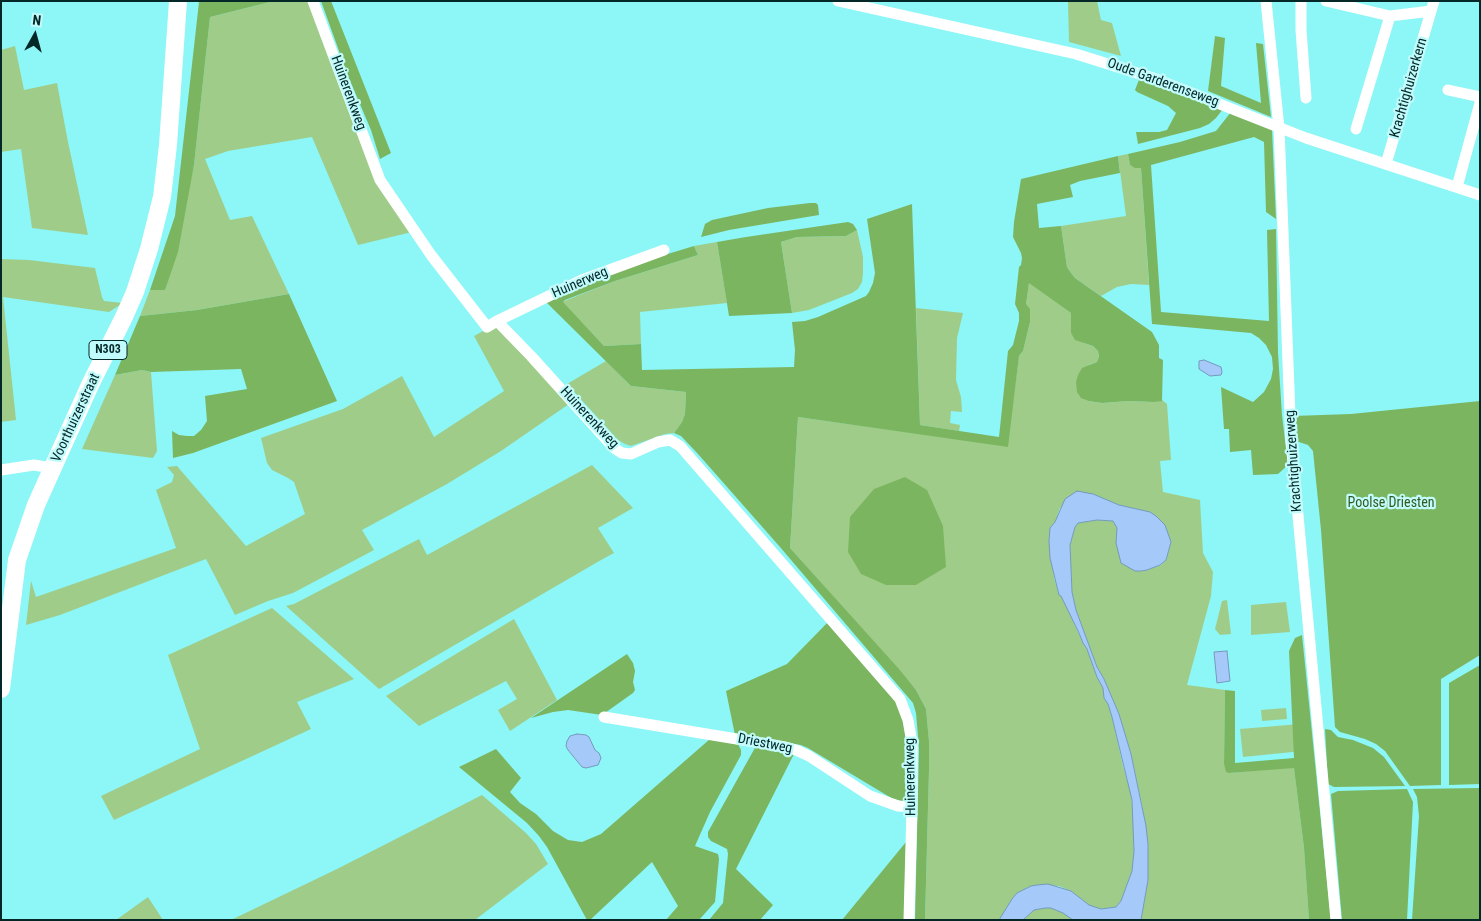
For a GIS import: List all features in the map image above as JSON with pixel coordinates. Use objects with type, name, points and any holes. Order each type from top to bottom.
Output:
[{"type":"main road","name":"Voorthuizerstraat","points":[[1,689],[17,560],[36,505],[58,463],[90,385],[124,317],[135,292],[149,249],[162,197],[168,145],[178,1]]},
{"type":"street","name":"Huinerenkweg","points":[[313,1],[380,180],[431,255],[487,327],[497,321],[614,448],[631,454],[658,442],[670,440],[680,446],[900,699],[908,720],[912,743],[909,920]]},
{"type":"street","name":"Oude Garderenseweg","points":[[838,1],[1076,54],[1156,79],[1278,128],[1480,194]]},
{"type":"street","name":"Krachtighuizerweg","points":[[1266,1],[1278,128],[1290,441],[1336,920]]},
{"type":"street","points":[[1301,1],[1306,98]]},
{"type":"street","name":"Krachtighuizerkern","points":[[1326,1],[1390,16],[1432,6],[1386,164]]},
{"type":"street","points":[[1356,129],[1390,16]]},
{"type":"street","points":[[1448,90],[1480,97]]},
{"type":"street","points":[[1457,187],[1480,103]]},
{"type":"street","name":"Huinerweg","points":[[497,321],[582,280],[664,250]]},
{"type":"street","points":[[1,470],[58,463]]},
{"type":"street","name":"Driestweg","points":[[604,718],[796,750],[809,756],[870,796],[898,806],[912,807]]},
{"type":"green space","points":[[274,1],[308,1],[364,145],[412,232],[358,245],[312,137],[228,151],[205,159],[230,220],[252,216],[289,294],[197,310],[140,316],[150,290],[165,290],[194,165],[210,17]]},
{"type":"green space","points":[[274,1],[210,17],[194,165],[178,252],[165,290],[150,290],[175,216],[199,2]]},
{"type":"green space","points":[[321,1],[331,1],[391,153],[380,159],[371,130],[348,76]]},
{"type":"green space","points":[[1068,1],[1097,1],[1101,20],[1112,23],[1121,56],[1069,42]]},
{"type":"green space","points":[[1215,36],[1225,38],[1221,86],[1261,103],[1256,43],[1263,44],[1271,117],[1208,91]]},
{"type":"green space","points":[[15,46],[24,90],[57,83],[88,235],[32,228],[21,149],[1,152],[1,50]]},
{"type":"green space","points":[[1140,77],[1223,109],[1209,124],[1200,128],[1138,144],[1136,132],[1167,130],[1176,113],[1168,106],[1135,90]]},
{"type":"green space","points":[[1231,112],[1272,130],[1276,219],[1266,212],[1264,142],[1254,137],[1151,165],[1161,312],[1269,321],[1267,230],[1276,229],[1278,353],[1282,415],[1288,465],[1278,474],[1253,475],[1251,450],[1230,452],[1229,429],[1224,429],[1221,387],[1253,402],[1264,392],[1271,379],[1273,369],[1272,357],[1266,345],[1251,333],[1152,324],[1141,168],[1135,168],[1130,165],[1128,154],[1180,142],[1216,131]]},
{"type":"green space","points":[[1128,154],[1130,165],[1141,167],[1149,285],[1131,284],[1117,287],[1101,296],[1075,278],[1067,267],[1061,226],[1126,216],[1118,156]]},
{"type":"green space","points":[[1118,156],[1120,173],[1080,181],[1070,185],[1073,197],[1037,204],[1039,228],[1061,226],[1067,267],[1075,278],[1152,332],[1159,345],[1159,358],[1163,360],[1162,401],[1102,403],[1081,398],[1077,392],[1076,382],[1078,375],[1082,368],[1097,362],[1099,357],[1098,351],[1093,346],[1075,340],[1071,333],[1071,313],[1029,283],[1026,304],[1030,309],[1030,322],[1023,351],[1019,356],[1008,447],[798,417],[790,548],[899,669],[916,690],[926,709],[929,770],[925,920],[915,920],[919,748],[916,713],[913,703],[698,454],[681,436],[674,433],[685,414],[686,392],[631,386],[545,301],[575,287],[648,260],[694,246],[698,255],[615,281],[563,302],[604,346],[641,344],[642,370],[794,367],[795,350],[792,322],[818,317],[866,296],[873,283],[875,273],[867,219],[912,204],[920,425],[999,437],[1008,351],[1013,345],[1019,321],[1019,313],[1015,304],[1019,267],[1022,258],[1013,237],[1021,179]]},
{"type":"green space","points":[[810,203],[818,205],[819,215],[729,230],[701,237],[705,224],[712,220],[768,208]]},
{"type":"green space","points":[[848,222],[853,224],[857,230],[846,236],[797,237],[781,242],[792,313],[729,316],[717,242]]},
{"type":"green space","points":[[857,230],[863,257],[862,282],[858,289],[809,310],[792,313],[781,242],[797,237],[846,236]]},
{"type":"green space","points":[[717,242],[727,303],[640,312],[641,344],[604,346],[562,302],[615,281],[698,255],[694,246]]},
{"type":"green space","points":[[1,259],[29,260],[95,268],[104,301],[123,303],[109,312],[3,297],[16,420],[1,422]]},
{"type":"green space","points":[[1029,282],[1071,313],[1071,333],[1098,351],[1099,358],[1097,362],[1089,365],[1089,401],[1102,403],[1154,402],[1162,400],[1167,404],[1171,460],[1160,461],[1163,492],[1200,500],[1203,553],[1213,572],[1211,596],[1187,685],[1225,690],[1224,764],[1229,773],[1294,767],[1304,848],[1309,920],[1141,920],[1148,880],[1148,844],[1142,805],[1131,754],[1119,714],[1097,667],[1076,610],[1072,592],[1070,545],[1078,523],[1097,520],[1113,521],[1117,528],[1116,543],[1135,571],[1141,571],[1161,565],[1166,560],[1171,542],[1156,516],[1150,512],[1119,505],[1093,494],[1060,508],[1055,522],[1050,528],[1054,578],[1059,594],[1087,649],[1103,688],[1104,698],[1112,717],[1130,790],[1133,812],[1134,851],[1132,871],[1121,901],[1116,907],[1101,909],[1089,905],[1071,891],[1059,886],[1037,885],[1017,893],[999,920],[925,920],[929,770],[926,709],[916,690],[790,548],[798,417],[1007,446],[1019,356],[1023,351],[1030,322],[1026,304]]},
{"type":"green space","points":[[289,294],[337,401],[193,453],[173,458],[172,431],[179,435],[194,436],[201,430],[207,421],[205,396],[247,389],[241,369],[151,372],[142,370],[115,375],[140,316],[197,310]]},
{"type":"green space","points":[[916,308],[963,313],[957,338],[956,380],[961,397],[962,412],[951,411],[950,423],[960,425],[959,431],[920,425]]},
{"type":"green space","points":[[496,324],[569,404],[501,451],[447,484],[362,530],[374,550],[293,593],[235,615],[206,559],[60,615],[26,625],[31,581],[36,597],[176,548],[156,490],[172,482],[174,475],[167,467],[177,466],[246,546],[305,514],[294,482],[272,470],[267,463],[261,438],[343,409],[402,376],[434,437],[504,391],[474,336]]},
{"type":"green space","points":[[606,361],[631,386],[686,392],[685,414],[674,433],[665,434],[631,446],[618,440],[567,384]]},
{"type":"green space","points":[[142,370],[151,372],[157,451],[153,458],[82,449],[115,375]]},
{"type":"green space","name":"Poolse Driesten","points":[[1480,401],[1480,655],[1441,679],[1441,785],[1410,786],[1385,751],[1376,744],[1340,732],[1335,727],[1321,530],[1313,451],[1308,445],[1296,441],[1293,416],[1351,414]]},
{"type":"green space","points":[[592,465],[633,508],[598,528],[614,553],[379,689],[286,606],[294,604],[419,539],[427,555]]},
{"type":"green space","points":[[905,477],[927,490],[943,526],[946,567],[916,585],[886,585],[861,574],[848,552],[850,517],[874,489]]},
{"type":"green space","points":[[1227,600],[1231,634],[1220,635],[1215,629],[1222,601]]},
{"type":"green space","points":[[1286,602],[1290,632],[1251,635],[1251,605]]},
{"type":"green space","points":[[272,608],[354,679],[297,702],[311,729],[114,820],[101,796],[200,749],[168,655]]},
{"type":"green space","points":[[514,619],[557,700],[510,731],[498,710],[517,699],[506,681],[419,726],[386,696]]},
{"type":"green space","points":[[828,622],[903,709],[907,722],[906,802],[893,799],[801,745],[735,735],[726,691],[787,664]]},
{"type":"green space","points":[[1302,635],[1331,920],[1309,920],[1304,848],[1294,768],[1229,773],[1226,772],[1224,764],[1225,690],[1235,691],[1235,763],[1294,758],[1289,651],[1295,638]]},
{"type":"green space","points":[[627,654],[633,663],[635,671],[633,682],[635,690],[602,715],[568,710],[531,718]]},
{"type":"green space","points":[[1480,665],[1480,784],[1449,785],[1449,683]]},
{"type":"green space","points":[[1286,708],[1287,719],[1262,721],[1261,710]]},
{"type":"green space","points":[[1300,724],[1302,751],[1243,757],[1240,729]]},
{"type":"green space","points":[[1325,729],[1331,730],[1338,737],[1353,740],[1373,748],[1384,757],[1405,786],[1334,787],[1328,784]]},
{"type":"green space","points":[[710,739],[738,744],[741,755],[710,812],[695,846],[718,854],[719,859],[715,902],[699,920],[666,920],[678,906],[652,862],[590,920],[587,920],[539,836],[527,823],[459,767],[496,749],[521,778],[510,792],[520,803],[536,814],[553,831],[568,840],[582,842],[601,834]]},
{"type":"green space","points":[[756,746],[795,752],[736,869],[773,905],[760,920],[709,920],[723,903],[728,854],[727,849],[711,841],[708,837],[708,832]]},
{"type":"green space","points":[[1480,788],[1480,920],[1412,920],[1419,816],[1417,797],[1413,789]]},
{"type":"green space","points":[[1407,789],[1413,802],[1407,920],[1342,920],[1331,794],[1338,791]]},
{"type":"green space","points":[[482,795],[526,833],[536,844],[548,864],[475,920],[231,920],[337,869]]},
{"type":"green space","points":[[906,842],[904,920],[842,920]]},
{"type":"green space","points":[[148,897],[163,920],[116,920]]},
{"type":"green space","points":[[1051,908],[1063,913],[1073,920],[1023,920],[1034,910]]},
{"type":"water","points":[[1204,360],[1221,367],[1221,375],[1210,376],[1199,369],[1199,361]]},
{"type":"water","points":[[1077,491],[1093,494],[1119,505],[1150,512],[1165,525],[1171,542],[1166,560],[1160,565],[1141,571],[1135,571],[1121,563],[1116,543],[1117,528],[1113,521],[1097,520],[1078,523],[1070,545],[1072,592],[1076,610],[1097,667],[1119,714],[1131,754],[1146,826],[1148,880],[1141,920],[1073,920],[1063,913],[1051,908],[1045,908],[1034,910],[1023,920],[999,920],[1017,893],[1037,885],[1048,884],[1071,891],[1089,905],[1101,909],[1116,907],[1121,901],[1132,871],[1134,851],[1132,800],[1112,717],[1104,698],[1103,688],[1087,649],[1059,595],[1050,558],[1050,528],[1055,522],[1065,499]]},
{"type":"water","points":[[1227,651],[1230,681],[1217,683],[1214,652]]},
{"type":"water","points":[[577,734],[589,737],[601,758],[598,765],[582,767],[568,750],[566,746],[567,741],[570,736]]}]
